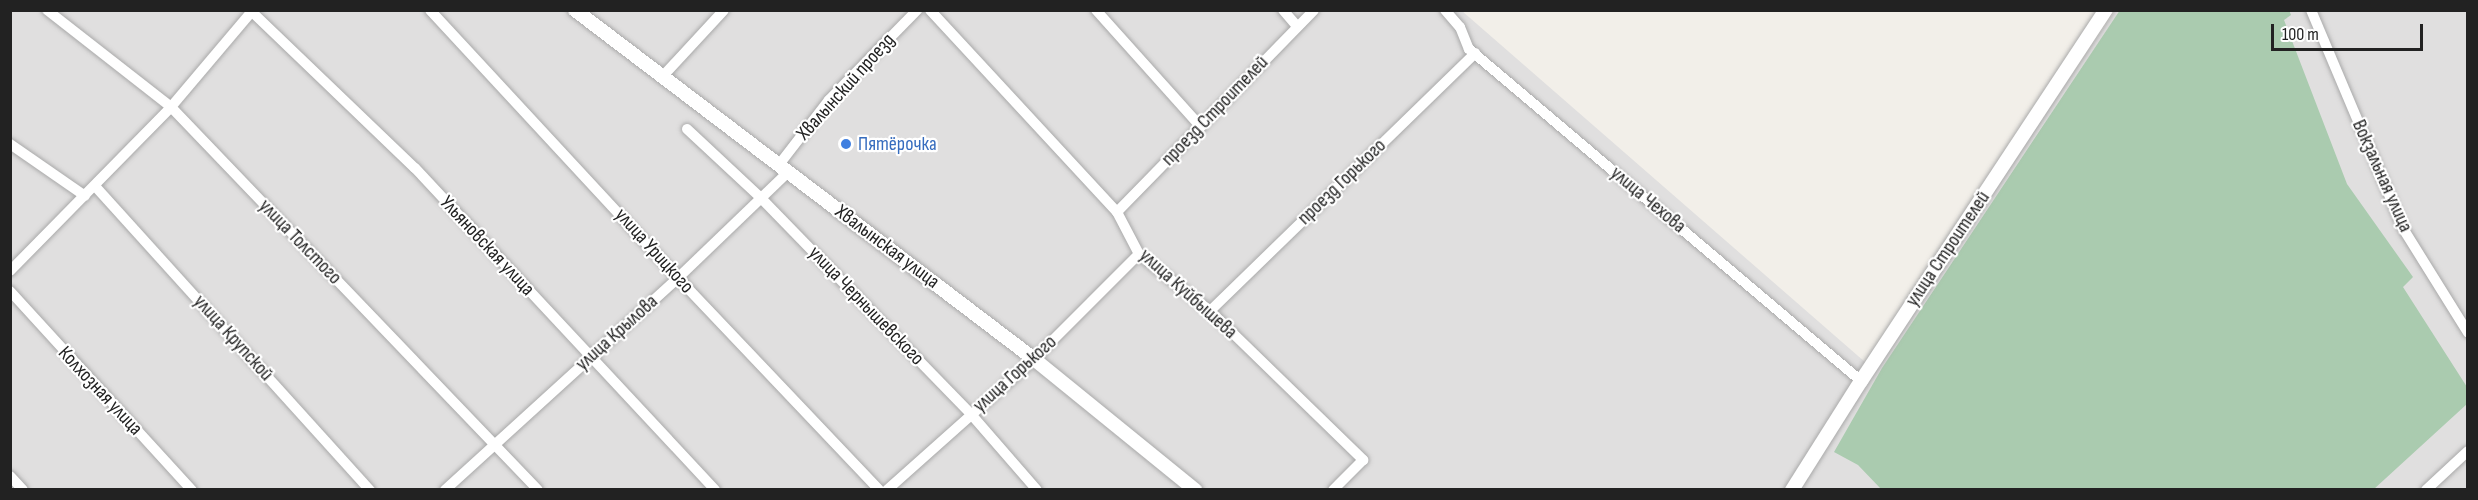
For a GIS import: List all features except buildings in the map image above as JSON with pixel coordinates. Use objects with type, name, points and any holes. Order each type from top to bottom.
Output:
[{"type":"street","name":"улица Толстого","points":[[47,10],[171,107],[497,443],[538,489]]},
{"type":"street","name":"улица Урицкого","points":[[430,10],[678,278],[879,489]]},
{"type":"street","name":"Хвалынская улица","points":[[575,10],[1034,359],[1195,489]]},
{"type":"street","points":[[662,76],[724,10]]},
{"type":"street","name":"Хвалынский проезд","points":[[782,169],[829,100],[917,10]]},
{"type":"street","name":"улица Куйбышева","points":[[930,10],[1117,212],[1139,254],[1210,311],[1363,460],[1333,489]]},
{"type":"street","points":[[1096,10],[1201,127]]},
{"type":"street","points":[[1282,10],[1297,26]]},
{"type":"street","name":"проезд Строителей","points":[[1117,212],[1314,10]]},
{"type":"street","name":"улица Чехова","points":[[1445,10],[1460,27],[1469,49],[1861,381]]},
{"type":"street","name":"улица Строителей","points":[[1792,489],[2106,10]]},
{"type":"street","name":"Вокзальная улица","points":[[2311,10],[2404,230],[2468,333]]},
{"type":"street","points":[[10,271],[171,107],[252,11]]},
{"type":"street","name":"Ульяновская улица","points":[[252,11],[415,168],[715,489]]},
{"type":"street","name":"проезд Горького","points":[[1210,311],[1475,53]]},
{"type":"street","name":"улица Чернышевского","points":[[687,129],[761,198],[970,413],[1037,489]]},
{"type":"street","points":[[10,144],[85,196]]},
{"type":"street","name":"улица Крылова","points":[[445,489],[678,278],[761,198],[782,169]]},
{"type":"street","name":"улица Крупской","points":[[95,186],[370,489]]},
{"type":"street","name":"улица Горького","points":[[887,489],[970,413],[1034,359],[1139,254]]},
{"type":"street","name":"Колхозная улица","points":[[10,291],[192,489]]},
{"type":"street","points":[[2426,489],[2468,451]]},
{"type":"street","points":[[10,476],[23,489]]},
{"type":"shaded area","points":[[10,11],[1462,11],[1873,369],[2115,11],[2467,11],[2467,489],[11,489]]},
{"type":"green space","points":[[2120,10],[2289,10],[2291,15],[2284,20],[2347,184],[2413,277],[2403,287],[2467,387],[2467,404],[2374,489],[1881,489],[1858,465],[1834,452],[1882,368]]},
{"type":"place","name":"Пятёрочка","points":[[846,144]]}]
